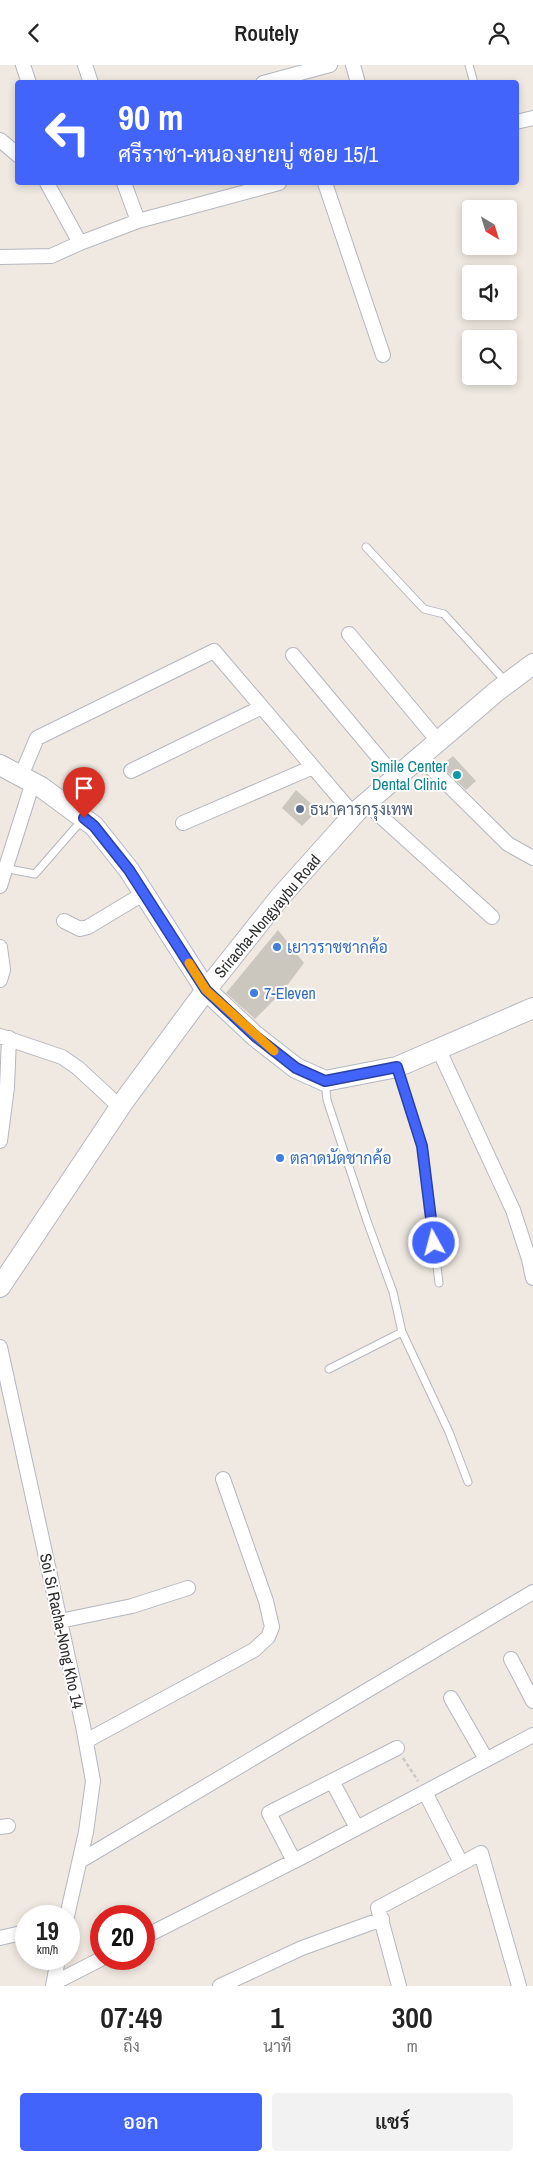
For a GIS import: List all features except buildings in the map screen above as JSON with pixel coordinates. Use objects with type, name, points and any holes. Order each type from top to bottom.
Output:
[{"type":"main road","name":"Sriracha-Nongyaybu Road","points":[[0,1287],[120,1107],[206,990],[280,897],[360,809],[395,777],[533,663]]},
{"type":"main road","points":[[0,765],[27,779],[94,826],[129,870],[206,990],[255,1036],[296,1068],[325,1081],[397,1067],[533,1008]]},
{"type":"street","points":[[23,65],[28,80]]},
{"type":"street","points":[[85,65],[89,80]]},
{"type":"street","points":[[273,80],[330,65]]},
{"type":"street","points":[[353,65],[357,80]]},
{"type":"street","points":[[519,121],[533,118]]},
{"type":"street","points":[[0,140],[15,152]]},
{"type":"street","points":[[48,185],[80,243]]},
{"type":"street","points":[[125,185],[138,221]]},
{"type":"street","points":[[0,257],[51,256],[138,221],[271,185]]},
{"type":"street","points":[[326,185],[382,355]]},
{"type":"street","points":[[349,634],[438,741]]},
{"type":"street","points":[[0,886],[37,738],[214,651],[313,767],[360,809],[492,917]]},
{"type":"street","points":[[293,655],[395,777]]},
{"type":"street","points":[[131,771],[262,707]]},
{"type":"street","points":[[420,757],[508,844],[533,858]]},
{"type":"street","points":[[183,823],[313,767]]},
{"type":"street","points":[[64,921],[80,929],[88,927],[143,894]]},
{"type":"street","points":[[0,947],[3,970],[0,980]]},
{"type":"street","points":[[0,1141],[7,1087],[4,1037],[62,1057],[78,1068],[120,1107]]},
{"type":"street","points":[[438,1048],[513,1210],[529,1259],[533,1278]]},
{"type":"street","name":"Soi Si Racha-Nong Kho 14","points":[[0,1347],[86,1741],[93,1781],[80,1861],[70,1905]]},
{"type":"street","points":[[86,1741],[254,1650],[268,1637],[272,1627],[266,1601],[223,1479]]},
{"type":"street","points":[[60,1621],[132,1606],[188,1588]]},
{"type":"street","points":[[80,1861],[272,1745],[533,1592]]},
{"type":"street","points":[[511,1659],[533,1701]]},
{"type":"street","points":[[451,1698],[486,1759]]},
{"type":"street","points":[[155,1931],[294,1861],[533,1735]]},
{"type":"street","points":[[294,1861],[269,1813],[397,1748]]},
{"type":"street","points":[[332,1781],[357,1828]]},
{"type":"street","points":[[425,1792],[461,1863]]},
{"type":"street","points":[[399,1986],[378,1908],[481,1853],[519,1986]]},
{"type":"street","points":[[220,1986],[302,1948],[382,1919]]},
{"type":"street","points":[[0,1936],[15,1934]]},
{"type":"street","points":[[54,1984],[90,1965]]},
{"type":"street","points":[[54,1984],[56,1970]]},
{"type":"lane","points":[[468,65],[473,80]]},
{"type":"lane","points":[[366,547],[424,609],[444,614],[507,683]]},
{"type":"lane","points":[[14,870],[35,874],[84,818]]},
{"type":"lane","points":[[397,1067],[422,1146],[439,1283]]},
{"type":"lane","points":[[325,1081],[327,1100],[367,1221],[393,1292],[402,1332],[449,1432],[468,1482]]},
{"type":"lane","points":[[329,1369],[402,1332]]},
{"type":"path","points":[[397,1748],[425,1792]]},
{"type":"slow traffic","points":[[189,963],[206,990],[255,1036],[274,1051]]},
{"type":"place","name":"Smile Center Dental Clinic","points":[[457,775]]},
{"type":"place","name":"ธนาคารกรุงเทพ","points":[[300,809]]},
{"type":"place","name":"เยาวราชชากค้อ","points":[[277,947]]},
{"type":"place","name":"7-Eleven","points":[[254,993]]},
{"type":"place","name":"ตลาดนัดชากค้อ","points":[[280,1158]]},
{"type":"route","points":[[84,818],[94,826],[129,870],[206,990],[255,1036],[296,1068],[325,1081],[397,1067],[422,1146],[434,1243]]}]
